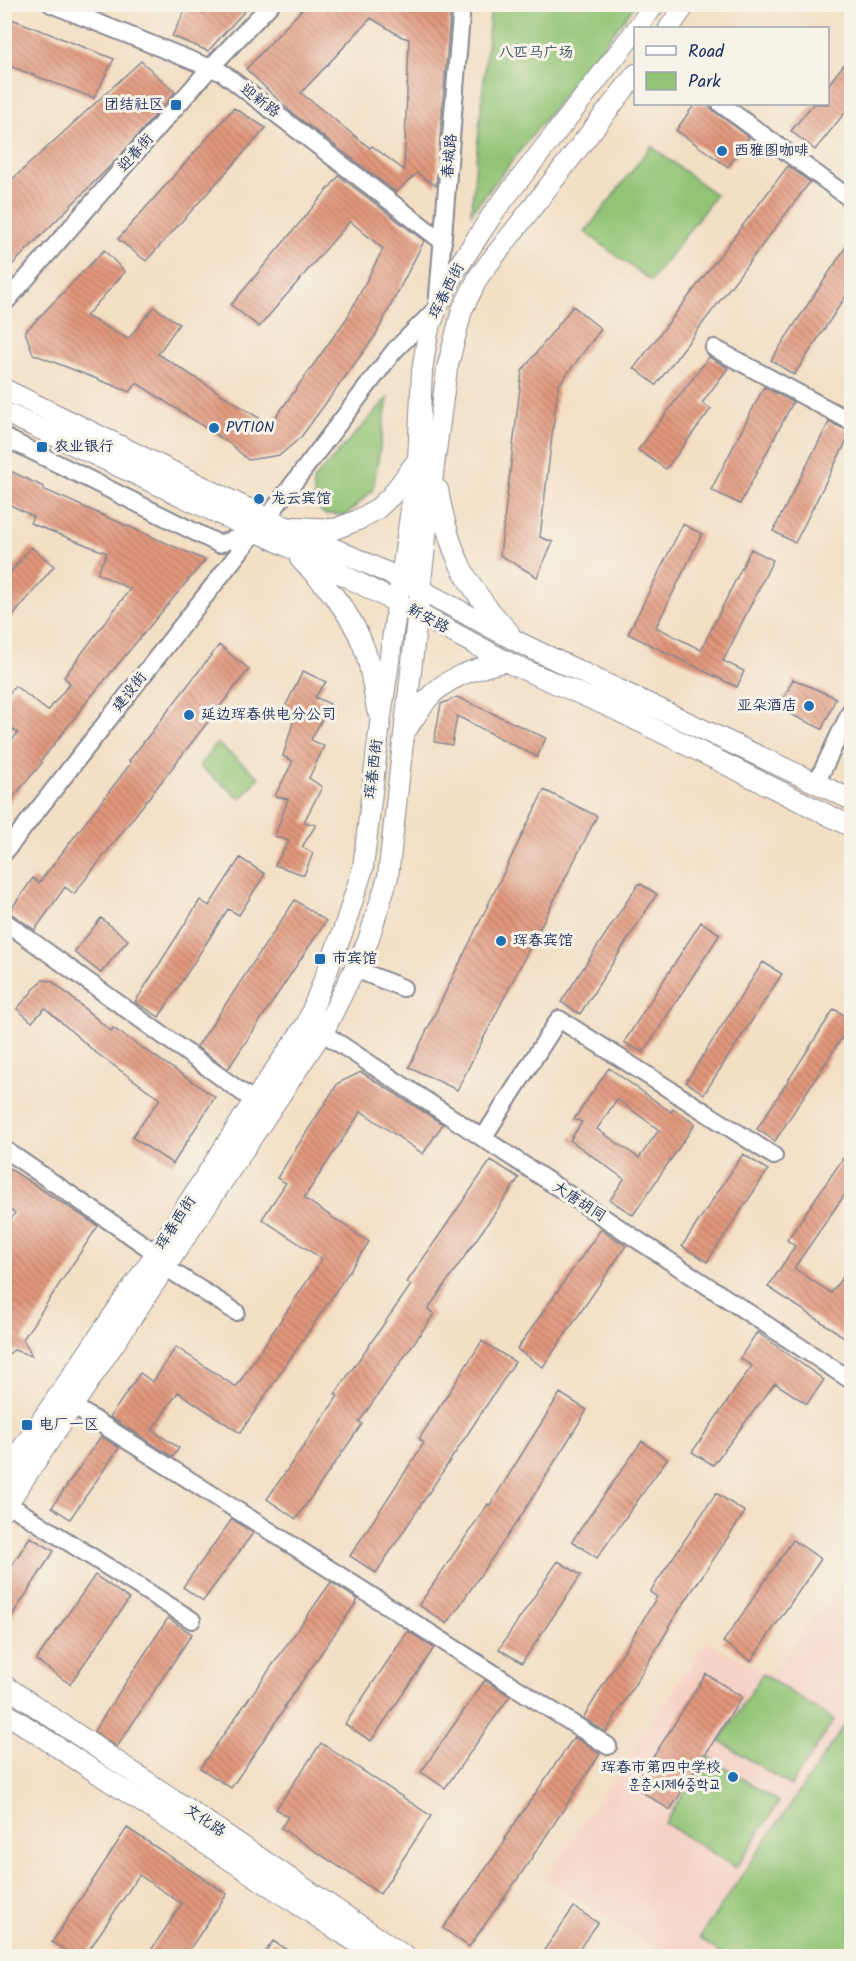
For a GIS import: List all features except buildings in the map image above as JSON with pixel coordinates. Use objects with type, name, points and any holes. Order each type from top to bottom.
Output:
[{"type":"main road","name":"珲春西街","points":[[640,27],[655,4]]},
{"type":"main road","points":[[670,27],[686,4]]},
{"type":"main road","name":"珲春西街","points":[[4,1475],[161,1260],[355,969],[368,941],[388,877],[419,614],[426,463],[422,371],[428,332],[454,273],[494,212],[634,35]]},
{"type":"main road","name":"珲春西街","points":[[6,1506],[73,1406],[254,1101],[314,1028],[363,868],[380,724],[401,579],[462,310],[475,285],[518,225],[634,77]]},
{"type":"main road","name":"新安路","points":[[4,389],[261,525]]},
{"type":"main road","name":"新安路","points":[[4,412],[287,537],[401,579],[522,644],[613,698],[852,827]]},
{"type":"main road","points":[[287,537],[335,529],[358,520],[377,509],[426,463],[453,552],[487,608],[522,644]]},
{"type":"main road","points":[[287,537],[330,589],[364,646],[380,724]]},
{"type":"main road","name":"新安路","points":[[287,537],[397,603],[506,661],[613,698],[852,800]]},
{"type":"main road","points":[[405,731],[427,699],[452,678],[506,661]]},
{"type":"main road","name":"文化路","points":[[4,1686],[405,1956]]},
{"type":"main road","name":"文化路","points":[[4,1712],[377,1956]]},
{"type":"street","name":"迎新路","points":[[51,4],[223,73],[443,242]]},
{"type":"street","name":"迎春街","points":[[4,304],[210,68],[271,4]]},
{"type":"street","name":"春城路","points":[[437,308],[462,4]]},
{"type":"street","points":[[722,105],[852,200]]},
{"type":"street","name":"建设街","points":[[4,853],[394,351],[437,308]]},
{"type":"street","points":[[714,348],[852,422]]},
{"type":"street","points":[[4,437],[219,544],[261,525]]},
{"type":"street","points":[[816,783],[852,708]]},
{"type":"street","points":[[4,921],[254,1101]]},
{"type":"street","points":[[355,969],[404,988]]},
{"type":"street","points":[[483,1138],[559,1019],[774,1156]]},
{"type":"street","name":"大唐胡同","points":[[314,1028],[852,1381]]},
{"type":"street","points":[[4,1149],[236,1312]]},
{"type":"street","points":[[73,1406],[608,1746]]},
{"type":"street","points":[[6,1506],[192,1620]]},
{"type":"shaded area","name":"珲春市第四中学校 훈춘시제4중학교","points":[[838,1584],[851,1593],[851,1956],[667,1956],[546,1878],[707,1642],[772,1675]]},
{"type":"green space","name":"八匹马广场","points":[[491,5],[635,5],[471,213]]},
{"type":"green space","points":[[651,146],[716,195],[651,281],[585,232]]},
{"type":"green space","points":[[388,398],[373,490],[346,515],[324,514],[315,504],[313,480]]},
{"type":"green space","points":[[217,743],[259,777],[241,799],[199,766]]},
{"type":"green space","points":[[762,1674],[834,1720],[791,1786],[720,1741]]},
{"type":"green space","points":[[851,1716],[851,1956],[724,1956],[699,1938]]},
{"type":"green space","points":[[707,1756],[779,1802],[736,1868],[665,1823]]},
{"type":"place","name":"团结社区","points":[[176,105]]},
{"type":"place","name":"西雅图咖啡","points":[[722,151]]},
{"type":"place","name":"PVTION","points":[[214,428]]},
{"type":"place","name":"农业银行","points":[[42,447]]},
{"type":"place","name":"龙云宾馆","points":[[259,499]]},
{"type":"place","name":"亚朵酒店","points":[[809,706]]},
{"type":"place","name":"延边珲春供电分公司","points":[[189,715]]},
{"type":"place","name":"珲春宾馆","points":[[501,941]]},
{"type":"place","name":"市宾馆","points":[[320,959]]},
{"type":"place","name":"电厂一区","points":[[27,1425]]},
{"type":"place","name":"珲春市第四中学校 훈춘시제4중학교","points":[[733,1777]]}]
